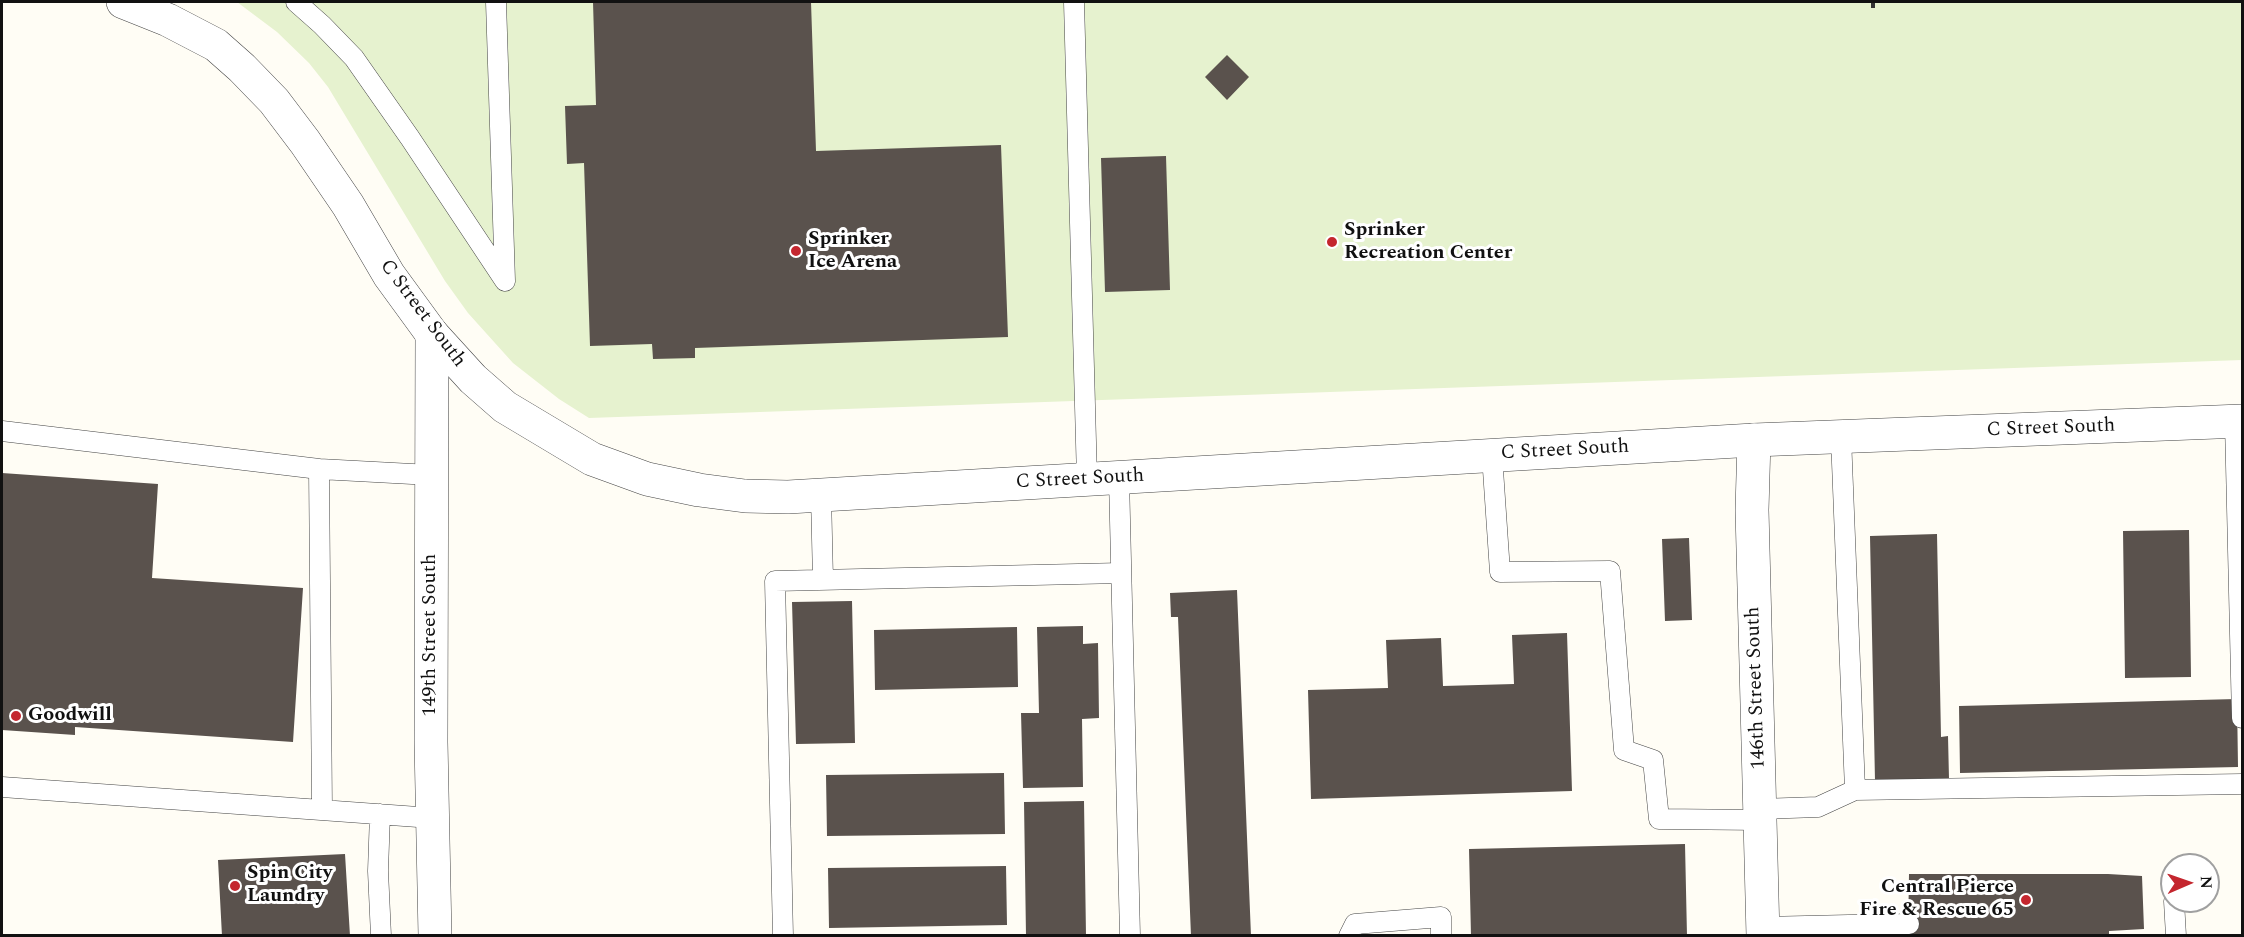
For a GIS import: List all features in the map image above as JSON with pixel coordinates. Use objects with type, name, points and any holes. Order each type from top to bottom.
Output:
[{"type":"street","name":"C Street South","points":[[123,2],[168,20],[216,45],[274,101],[348,205],[389,275],[432,334],[472,379],[505,407],[592,459],[646,478],[699,490],[745,496],[821,495],[1754,440],[2239,421]]},
{"type":"street","name":"149th Street South","points":[[432,334],[432,818],[435,936]]},
{"type":"street","name":"146th Street South","points":[[1754,440],[1752,510],[1763,932]]},
{"type":"lane","points":[[296,2],[354,58],[505,281],[496,2]]},
{"type":"lane","points":[[1074,2],[1087,479]]},
{"type":"lane","points":[[2239,421],[2242,718]]},
{"type":"lane","points":[[2,431],[318,469],[432,475]]},
{"type":"lane","points":[[1841,437],[1855,790]]},
{"type":"lane","points":[[1492,455],[1500,572],[1610,571],[1624,750],[1653,760],[1659,819],[1760,814],[1818,807],[1855,790],[2242,784]]},
{"type":"lane","points":[[318,469],[322,809]]},
{"type":"lane","points":[[1119,478],[1130,936]]},
{"type":"lane","points":[[821,495],[823,580]]},
{"type":"lane","points":[[783,936],[775,581],[1121,573]]},
{"type":"lane","points":[[2,787],[432,818]]},
{"type":"lane","points":[[380,814],[378,871],[381,936]]},
{"type":"lane","points":[[2174,913],[2175,936]]},
{"type":"lane","points":[[1349,936],[1355,924],[1441,917],[1441,936]]},
{"type":"lane","points":[[1763,932],[1849,930],[1908,924]]},
{"type":"path","points":[[1873,2],[1873,10]]},
{"type":"green space","name":"Sprinker Recreation Center","points":[[237,2],[2242,2],[2242,360],[589,418],[559,399],[513,363],[468,313],[445,281],[328,87],[309,63],[277,32]]},
{"type":"building","name":"Sprinker Ice Arena","points":[[593,2],[811,2],[816,151],[1001,145],[1008,337],[695,348],[695,358],[653,359],[652,344],[590,346],[584,163],[567,164],[565,106],[596,105]]},
{"type":"building","points":[[1227,55],[1249,77],[1227,100],[1205,77]]},
{"type":"building","points":[[1166,156],[1170,290],[1105,292],[1101,158]]},
{"type":"building","points":[[2,473],[158,484],[152,578],[303,588],[293,742],[75,727],[75,735],[2,730]]},
{"type":"building","points":[[2189,530],[2191,677],[2125,678],[2123,531]]},
{"type":"building","points":[[1937,534],[1941,737],[1948,736],[1949,779],[1875,781],[1870,536]]},
{"type":"building","points":[[1689,538],[1692,620],[1665,621],[1662,539]]},
{"type":"building","points":[[1237,590],[1251,936],[1191,936],[1178,617],[1171,617],[1170,593]]},
{"type":"building","points":[[852,601],[855,743],[796,744],[792,602]]},
{"type":"building","points":[[1083,626],[1083,644],[1098,643],[1099,718],[1082,719],[1083,787],[1023,788],[1021,713],[1039,713],[1037,627]]},
{"type":"building","points":[[1017,627],[1018,687],[875,690],[874,630]]},
{"type":"building","points":[[1567,633],[1572,791],[1311,799],[1308,690],[1388,688],[1386,640],[1441,638],[1443,686],[1514,684],[1512,635]]},
{"type":"building","points":[[2237,699],[2238,767],[1960,773],[1959,706]]},
{"type":"building","points":[[1004,773],[1005,834],[827,836],[826,775]]},
{"type":"building","points":[[1084,801],[1086,936],[1026,936],[1024,802]]},
{"type":"building","points":[[1685,844],[1687,936],[1471,936],[1469,849]]},
{"type":"building","points":[[345,854],[350,936],[222,936],[218,860]]},
{"type":"building","points":[[1006,866],[1007,925],[829,928],[828,868]]},
{"type":"building","name":"Central Pierce Fire & Rescue 65","points":[[1909,874],[2142,876],[2144,929],[2109,931],[2109,936],[1908,936]]},
{"type":"place","name":"Sprinker Recreation Center","points":[[1332,242]]},
{"type":"place","name":"Sprinker Ice Arena","points":[[796,251]]},
{"type":"place","name":"Goodwill","points":[[16,716]]},
{"type":"place","name":"Spin City Laundry","points":[[235,886]]},
{"type":"place","name":"Central Pierce Fire & Rescue 65","points":[[2026,900]]}]
